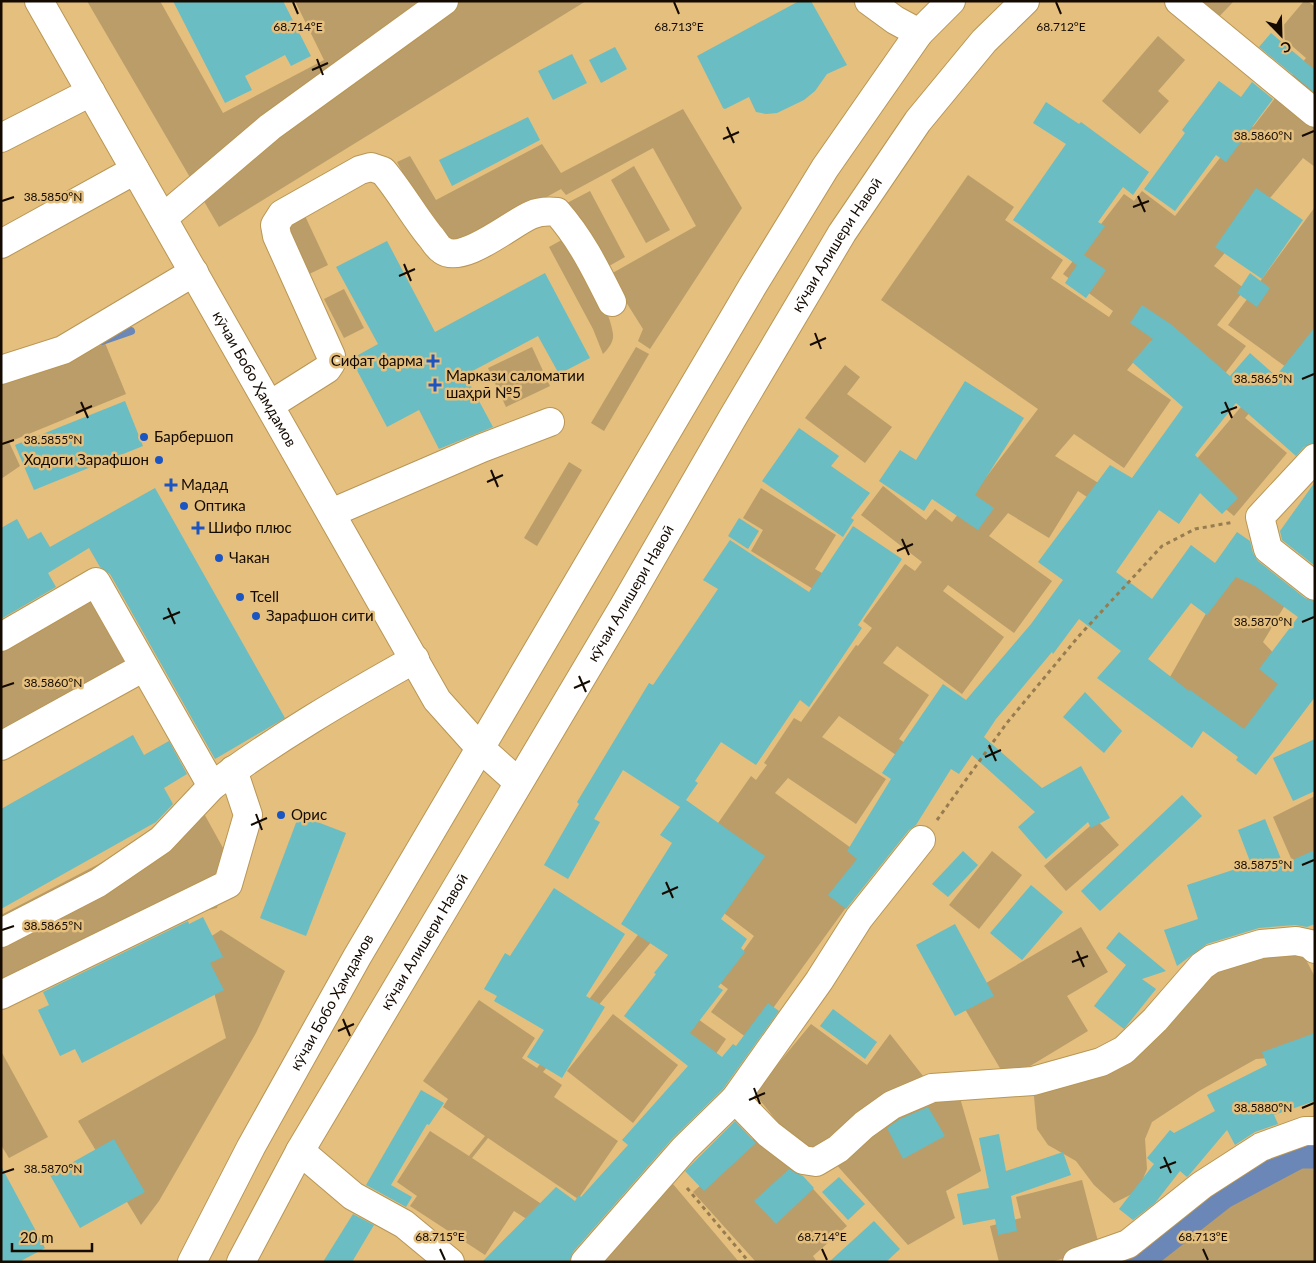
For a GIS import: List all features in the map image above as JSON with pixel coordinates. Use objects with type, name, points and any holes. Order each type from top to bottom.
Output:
[{"type":"street","name":"кӯчаи Бобо Ҳамдамов","points":[[39,1],[437,700],[480,748],[518,782]]},
{"type":"street","points":[[163,218],[270,127],[444,1]]},
{"type":"street","points":[[869,1],[895,20],[919,33]]},
{"type":"street","points":[[480,748],[825,168],[919,33],[951,1]]},
{"type":"street","name":"кӯчаи Алишери Навоӣ","points":[[241,1262],[300,1151],[624,606],[842,233],[918,120],[984,42],[1025,1]]},
{"type":"street","points":[[1179,1],[1315,113]]},
{"type":"street","points":[[1,138],[91,92]]},
{"type":"street","points":[[270,405],[327,369],[331,363],[326,346],[277,236],[275,225],[278,219],[338,182],[367,168],[382,171],[441,250],[448,253],[457,254],[469,251],[532,214],[546,211],[557,212],[585,250],[612,302]]},
{"type":"street","points":[[1,244],[135,170]]},
{"type":"street","points":[[1,370],[62,350],[194,272]]},
{"type":"street","points":[[331,513],[482,448],[550,422]]},
{"type":"street","points":[[1315,458],[1260,517],[1262,532],[1268,549],[1315,586]]},
{"type":"street","points":[[1,637],[96,582],[144,667],[248,815],[228,884],[1,995]]},
{"type":"street","points":[[1,933],[98,883],[153,845],[222,778],[261,750],[324,710],[414,659]]},
{"type":"street","points":[[1,746],[144,667]]},
{"type":"street","name":"кӯчаи Бобо Ҳамдамов","points":[[192,1262],[251,1147],[357,956],[480,748]]},
{"type":"street","points":[[585,1262],[669,1166],[734,1099],[819,980],[859,918],[922,840]]},
{"type":"street","points":[[734,1099],[769,1134],[803,1160],[816,1162],[838,1149],[864,1125],[892,1105],[932,1088],[1033,1082],[1101,1062],[1124,1050],[1155,1020],[1202,966],[1212,959],[1261,944],[1296,941],[1310,944],[1315,949]]},
{"type":"street","points":[[1077,1262],[1128,1244],[1202,1185],[1261,1146],[1304,1131],[1315,1131]]},
{"type":"street","points":[[300,1151],[353,1196],[404,1224],[450,1262]]},
{"type":"path","points":[[922,840],[1006,724],[1112,598],[1162,546],[1195,529],[1260,517]]},
{"type":"path","points":[[669,1166],[749,1262]]},
{"type":"shaded area","points":[[87,1],[160,1],[223,113],[324,60],[295,1],[586,1],[219,227]]},
{"type":"shaded area","points":[[1191,1],[1234,1],[1213,23]]},
{"type":"shaded area","points":[[1304,1],[1308,1],[1315,7],[1315,167],[1303,158],[1214,266],[1245,289],[1217,325],[1246,346],[1214,388],[1151,341],[1127,370],[1171,400],[1124,468],[1074,434],[1055,456],[1100,484],[1090,499],[1078,491],[1049,538],[1008,513],[989,536],[1052,581],[1014,633],[948,585],[943,591],[1004,637],[962,694],[897,646],[883,663],[929,695],[899,739],[944,769],[899,757],[839,716],[822,737],[886,779],[856,824],[788,778],[775,793],[876,866],[750,1040],[711,1012],[728,989],[720,983],[754,936],[720,910],[736,840],[543,1072],[562,1085],[554,1097],[618,1141],[578,1199],[488,1138],[472,1158],[555,1213],[544,1230],[514,1211],[485,1255],[410,1206],[417,1196],[397,1182],[430,1131],[469,1156],[485,1136],[443,1107],[448,1099],[423,1081],[479,1000],[535,1038],[522,1058],[537,1068],[719,828],[716,826],[751,776],[756,780],[767,765],[764,763],[794,718],[801,722],[856,645],[858,646],[872,628],[863,621],[905,564],[915,571],[922,562],[861,515],[883,486],[926,520],[935,509],[952,522],[1038,409],[881,300],[968,175],[1014,207],[1005,220],[1063,260],[1051,278],[1109,317],[1113,311],[1063,274],[1124,194],[1134,201],[1142,191],[1175,216],[1247,123],[1253,127],[1306,58],[1277,33]]},
{"type":"shaded area","points":[[1158,36],[1185,60],[1158,91],[1169,101],[1140,134],[1102,101]]},
{"type":"shaded area","points":[[683,109],[742,208],[650,349],[638,341],[643,329],[609,275],[696,226],[653,148],[566,195],[561,189],[463,243],[452,241],[433,224],[424,212],[397,162],[410,156],[436,200],[542,144],[561,173]]},
{"type":"shaded area","points":[[634,166],[670,230],[646,243],[611,180]]},
{"type":"shaded area","points":[[590,191],[625,257],[602,270],[567,203]]},
{"type":"shaded area","points":[[1315,207],[1315,328],[1286,367],[1228,325]]},
{"type":"shaded area","points":[[305,216],[328,265],[305,276],[282,227]]},
{"type":"shaded area","points":[[567,237],[601,298],[611,323],[613,340],[603,354],[593,329],[549,247]]},
{"type":"shaded area","points":[[344,289],[364,328],[344,338],[324,299]]},
{"type":"shaded area","points":[[105,343],[126,394],[9,442],[20,466],[1,479],[1,381],[67,362]]},
{"type":"shaded area","points":[[532,347],[550,386],[506,407],[488,368]]},
{"type":"shaded area","points":[[636,347],[649,354],[604,431],[591,423]]},
{"type":"shaded area","points":[[845,365],[860,377],[847,394],[892,427],[865,463],[805,418]]},
{"type":"shaded area","points":[[1251,395],[1259,402],[1245,418],[1287,453],[1234,516],[1184,474]]},
{"type":"shaded area","points":[[569,462],[582,470],[537,546],[524,538]]},
{"type":"shaded area","points":[[761,488],[836,535],[815,569],[827,576],[818,592],[751,551],[763,530],[743,518]]},
{"type":"shaded area","points":[[1229,573],[1288,600],[1263,642],[1297,678],[1247,746],[1162,691]]},
{"type":"shaded area","points":[[92,597],[131,669],[1,740],[1,647]]},
{"type":"shaded area","points":[[1315,796],[1315,894],[1308,897],[1273,817]]},
{"type":"shaded area","points":[[202,810],[228,857],[217,908],[121,931],[1,980],[1,915]]},
{"type":"shaded area","points":[[1097,820],[1119,845],[1066,891],[1044,866]]},
{"type":"shaded area","points":[[992,851],[1022,875],[979,929],[949,905]]},
{"type":"shaded area","points":[[1081,927],[1108,972],[1067,996],[1088,1031],[1007,1080],[959,999]]},
{"type":"shaded area","points":[[221,930],[285,971],[256,1033],[159,1201],[141,1225],[78,1121],[226,1038],[201,943]]},
{"type":"shaded area","points":[[1284,949],[1305,958],[1315,977],[1315,1050],[1281,1057],[1256,1059],[1199,1091],[1152,1122],[1145,1139],[1147,1169],[1138,1191],[1114,1203],[1094,1185],[1076,1161],[1048,1145],[1037,1129],[1033,1086],[1096,1070],[1217,968]]},
{"type":"shaded area","points":[[613,1014],[678,1065],[633,1123],[567,1071]]},
{"type":"shaded area","points":[[695,1017],[726,1039],[703,1073],[672,1051]]},
{"type":"shaded area","points":[[811,1024],[867,1065],[890,1034],[927,1081],[831,1147],[801,1151],[754,1093]]},
{"type":"shaded area","points":[[1,1051],[48,1137],[9,1158],[1,1145]]},
{"type":"shaded area","points":[[958,1091],[981,1171],[946,1191],[955,1218],[908,1245],[834,1162],[861,1128]]},
{"type":"shaded area","points":[[761,1132],[847,1226],[813,1256],[817,1262],[756,1262],[693,1192]]},
{"type":"shaded area","points":[[1299,1162],[1315,1163],[1315,1262],[1148,1262],[1224,1202]]},
{"type":"shaded area","points":[[667,1177],[739,1262],[593,1262]]},
{"type":"shaded area","points":[[1082,1180],[1100,1249],[1050,1262],[999,1262],[990,1226],[1021,1218],[1016,1197]]},
{"type":"building","points":[[173,1],[283,1],[311,56],[291,66],[285,55],[245,76],[252,90],[225,103]]},
{"type":"building","points":[[799,1],[811,1],[847,65],[827,74],[815,91],[804,100],[777,113],[766,114],[756,112],[749,97],[725,109],[723,108],[697,56]]},
{"type":"building","points":[[1271,33],[1315,70],[1315,93],[1259,47]]},
{"type":"building","points":[[615,47],[627,69],[601,83],[589,60]]},
{"type":"building","points":[[572,54],[587,83],[553,100],[538,71]]},
{"type":"building","points":[[1219,81],[1241,97],[1252,82],[1273,99],[1226,162],[1216,155],[1175,211],[1144,189],[1185,133],[1182,130]]},
{"type":"building","points":[[1046,102],[1079,124],[1081,122],[1149,172],[1133,195],[1123,187],[1098,222],[1105,226],[1084,255],[1106,270],[1086,298],[1065,283],[1077,265],[1013,220],[1066,144],[1033,123]]},
{"type":"building","points":[[528,117],[540,140],[452,186],[439,160]]},
{"type":"building","points":[[1256,188],[1303,220],[1262,279],[1215,247]]},
{"type":"building","name":"Маркази саломатии шаҳрӣ №5","points":[[387,241],[435,332],[545,273],[590,358],[559,374],[538,336],[465,375],[493,427],[439,449],[419,410],[387,427],[351,359],[378,344],[336,267]]},
{"type":"building","points":[[1250,273],[1270,288],[1257,307],[1237,293]]},
{"type":"building","points":[[1142,305],[1172,325],[1230,376],[1250,353],[1276,376],[1315,327],[1315,443],[1304,447],[1296,456],[1236,403],[1195,455],[1238,498],[1222,514],[1200,493],[1179,524],[1159,510],[1116,572],[1152,599],[1191,545],[1215,563],[1237,532],[1250,541],[1253,553],[1258,561],[1305,598],[1315,601],[1315,697],[1256,775],[1236,760],[1238,757],[1203,731],[1192,748],[1097,678],[1121,651],[1079,619],[1053,654],[1052,652],[996,719],[984,737],[1042,788],[1081,766],[1110,818],[1091,828],[1088,822],[1046,859],[1018,827],[1035,812],[972,755],[959,774],[951,769],[916,825],[909,830],[846,909],[828,895],[857,859],[847,851],[891,779],[882,773],[943,684],[966,700],[1031,624],[1063,580],[1038,562],[1110,465],[1132,478],[1183,407],[1132,362],[1153,339],[1130,323]],"holes":[[[1236,577],[1255,586],[1298,617],[1259,669],[1278,684],[1244,729],[1189,691],[1148,659],[1191,603],[1207,615]]]},
{"type":"building","points":[[965,381],[1024,418],[975,495],[994,508],[978,530],[932,499],[924,511],[879,481],[900,450],[916,460]]},
{"type":"building","points":[[125,401],[143,446],[34,490],[15,445]]},
{"type":"building","points":[[799,428],[839,456],[831,466],[870,493],[851,518],[854,520],[843,537],[762,481]]},
{"type":"building","points":[[1315,482],[1315,566],[1282,540],[1280,531]]},
{"type":"building","points":[[155,488],[285,718],[215,759],[110,574],[100,567],[89,548],[48,573],[56,587],[1,619],[1,528],[17,519],[28,539],[41,532],[50,547]]},
{"type":"building","points":[[739,518],[759,531],[748,549],[728,536]]},
{"type":"building","points":[[853,526],[902,559],[858,625],[862,628],[809,707],[800,700],[756,765],[721,742],[695,781],[698,783],[686,800],[765,856],[721,919],[747,939],[741,948],[745,952],[718,987],[723,990],[690,1033],[722,1057],[733,1044],[736,1046],[768,1003],[779,1011],[723,1089],[672,1139],[573,1252],[569,1262],[482,1262],[556,1187],[575,1201],[579,1195],[581,1197],[628,1145],[622,1140],[688,1066],[624,1016],[668,955],[621,924],[672,843],[660,835],[680,807],[623,770],[594,819],[600,822],[568,879],[544,865],[579,804],[577,802],[649,683],[653,685],[718,589],[703,580],[730,540],[809,592]]},
{"type":"building","points":[[1085,692],[1122,731],[1104,753],[1063,717]]},
{"type":"building","points":[[133,735],[144,755],[169,741],[187,774],[164,788],[173,804],[156,822],[1,909],[1,809]]},
{"type":"building","points":[[1315,739],[1315,791],[1293,801],[1273,758]]},
{"type":"building","points":[[1182,795],[1202,816],[1100,911],[1081,891]]},
{"type":"building","points":[[299,815],[346,833],[306,936],[260,918]]},
{"type":"building","points":[[1265,819],[1283,864],[1315,850],[1315,924],[1307,927],[1295,925],[1259,928],[1207,944],[1177,966],[1164,930],[1198,919],[1187,885],[1251,864],[1238,830]]},
{"type":"building","points":[[963,851],[978,865],[948,897],[932,884]]},
{"type":"building","points":[[1031,885],[1063,912],[1022,960],[990,933]]},
{"type":"building","points":[[554,888],[625,934],[586,996],[605,1007],[562,1078],[527,1057],[544,1030],[494,1001],[497,996],[484,989],[505,953],[510,956]]},
{"type":"building","points":[[203,917],[223,957],[210,963],[224,990],[82,1063],[75,1049],[60,1056],[38,1010],[49,1005],[43,992],[188,921],[189,924]]},
{"type":"building","points":[[955,924],[994,996],[955,1016],[916,945]]},
{"type":"building","points":[[1119,932],[1166,971],[1142,979],[1156,989],[1124,1029],[1094,1006],[1126,965],[1106,948]]},
{"type":"building","points":[[833,1009],[877,1042],[865,1059],[820,1026]]},
{"type":"building","points":[[1315,1033],[1315,1101],[1274,1115],[1278,1124],[1255,1132],[1235,1145],[1227,1130],[1187,1177],[1180,1171],[1155,1203],[1133,1220],[1119,1209],[1154,1164],[1147,1158],[1170,1130],[1174,1133],[1215,1111],[1207,1095],[1267,1065],[1262,1052]]},
{"type":"building","points":[[421,1090],[444,1103],[429,1125],[427,1124],[391,1185],[412,1197],[406,1207],[366,1185]]},
{"type":"building","points":[[928,1107],[945,1136],[903,1159],[887,1128],[900,1119]]},
{"type":"building","points":[[735,1121],[756,1143],[704,1191],[685,1171]]},
{"type":"building","points":[[999,1134],[1006,1171],[1063,1152],[1071,1175],[1011,1196],[1017,1231],[998,1235],[995,1219],[963,1225],[957,1194],[989,1188],[979,1138]]},
{"type":"building","points":[[114,1139],[145,1192],[80,1228],[50,1175]]},
{"type":"building","points":[[1,1166],[45,1248],[19,1262],[1,1262]]},
{"type":"building","points":[[789,1169],[803,1176],[814,1188],[776,1224],[754,1201]]},
{"type":"building","points":[[839,1177],[865,1204],[848,1220],[822,1192]]},
{"type":"building","points":[[353,1214],[374,1225],[352,1262],[323,1262]]},
{"type":"building","points":[[874,1221],[900,1249],[886,1262],[829,1262]]},
{"type":"waterway","points":[[102,341],[131,331]]},
{"type":"waterway","points":[[1137,1262],[1222,1195],[1299,1154],[1315,1154]]},
{"type":"place","name":"Сифат фарма","points":[[433,361]]},
{"type":"place","name":"Маркази саломатии шаҳрӣ №5","points":[[435,385]]},
{"type":"place","name":"Барбершоп","points":[[144,437]]},
{"type":"place","name":"Ходоги Зарафшон","points":[[159,460]]},
{"type":"place","name":"Мадад","points":[[171,485]]},
{"type":"place","name":"Оптика","points":[[184,506]]},
{"type":"place","name":"Шифо плюс","points":[[198,528]]},
{"type":"place","name":"Чакан","points":[[219,558]]},
{"type":"place","name":"Tcell","points":[[240,597]]},
{"type":"place","name":"Зарафшон сити","points":[[256,616]]},
{"type":"place","name":"Орис","points":[[281,815]]}]
